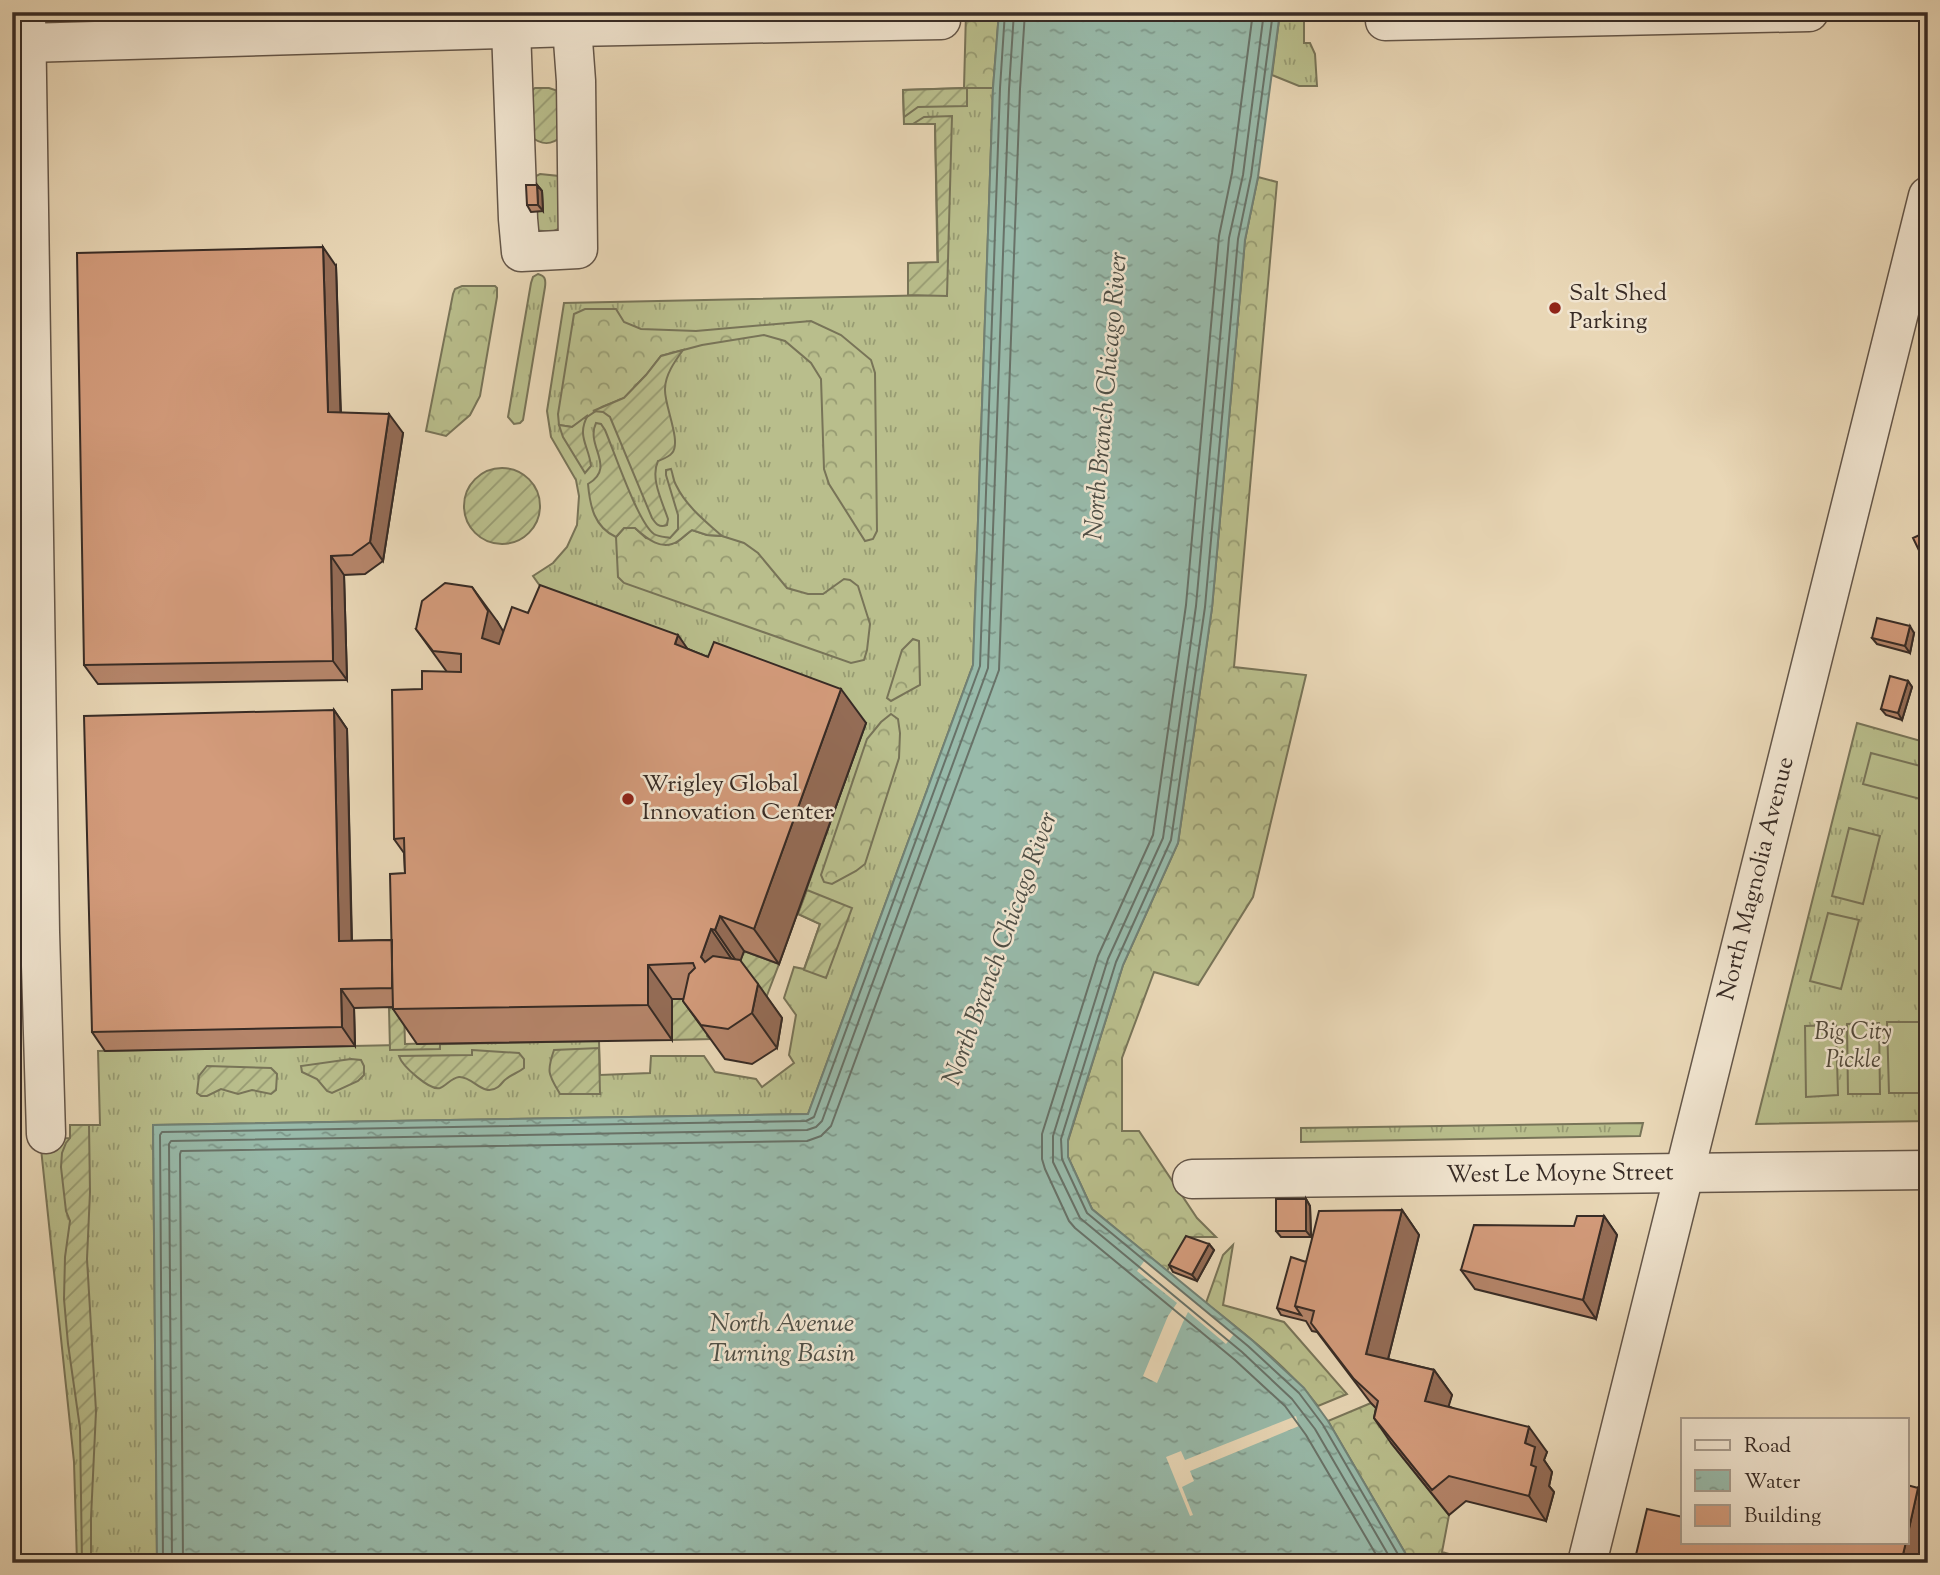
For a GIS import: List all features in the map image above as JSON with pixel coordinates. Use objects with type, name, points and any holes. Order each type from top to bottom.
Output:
[{"type":"street","points":[[1385,21],[1502,15],[1809,12]]},
{"type":"street","points":[[46,1134],[27,979],[22,308],[23,31],[941,20]]},
{"type":"street","points":[[544,24],[576,81],[578,249],[521,252],[516,160],[544,24]]},
{"type":"street","points":[[516,160],[577,159]]},
{"type":"street","name":"North Magnolia Avenue","points":[[1587,1563],[1771,814],[1928,195]]},
{"type":"street","name":"West Le Moyne Street","points":[[1192,1179],[1928,1170]]},
{"type":"green space","points":[[966,12],[999,12],[993,88],[964,88]]},
{"type":"green space","points":[[1280,12],[1304,12],[1304,43],[1310,43],[1315,54],[1317,86],[1299,86],[1272,75]]},
{"type":"green space","points":[[535,88],[558,91],[562,136],[550,143],[542,143],[530,136],[531,91]]},
{"type":"green space","points":[[967,88],[967,106],[918,107],[904,117],[903,90]]},
{"type":"green space","points":[[993,88],[973,665],[808,1114],[153,1125],[157,1563],[77,1563],[74,1462],[40,1139],[70,1138],[70,1125],[100,1125],[98,1051],[599,1041],[600,1075],[650,1073],[651,1056],[704,1056],[715,1072],[756,1079],[762,1087],[794,1063],[789,1055],[796,1015],[784,998],[794,967],[804,969],[820,924],[798,914],[865,724],[564,620],[533,576],[553,563],[567,547],[577,525],[579,496],[576,480],[551,437],[547,411],[564,303],[938,295],[935,124],[904,124],[903,90]]},
{"type":"green space","points":[[952,116],[947,296],[908,295],[908,263],[938,262],[935,124],[913,124],[924,117]]},
{"type":"green space","points":[[540,174],[559,176],[563,226],[553,231],[536,230],[534,177]]},
{"type":"green space","points":[[1258,177],[1277,182],[1234,667],[1306,675],[1253,897],[1198,985],[1154,972],[1122,1058],[1122,1131],[1139,1131],[1197,1218],[1216,1237],[1186,1237],[1167,1271],[1092,1209],[1068,1157],[1068,1141],[1123,965],[1178,843],[1212,608],[1245,240]]},
{"type":"green space","points":[[12,219],[23,941],[12,949]]},
{"type":"green space","points":[[538,274],[544,278],[545,287],[523,420],[514,424],[508,417],[531,283],[533,277]]},
{"type":"green space","points":[[462,286],[495,286],[497,297],[480,396],[470,415],[446,436],[426,431],[453,294],[455,289]]},
{"type":"green space","points":[[585,309],[616,309],[624,322],[641,329],[696,331],[811,321],[841,335],[871,360],[875,373],[877,531],[873,539],[865,541],[829,484],[824,469],[821,379],[811,363],[785,341],[764,335],[702,345],[661,356],[624,398],[602,407],[572,427],[559,425],[558,414],[574,314]]},
{"type":"green space","points":[[683,350],[671,368],[665,384],[675,448],[668,457],[658,461],[656,468],[658,490],[668,519],[667,525],[662,526],[656,524],[652,518],[610,417],[603,412],[593,411],[624,398],[661,356]]},
{"type":"green space","points":[[588,415],[583,435],[591,466],[585,473],[563,437],[559,425],[572,427]]},
{"type":"green space","points":[[596,423],[601,424],[605,430],[634,502],[654,534],[670,538],[678,529],[678,515],[666,475],[666,470],[671,469],[675,483],[685,500],[722,536],[692,530],[678,541],[666,545],[644,536],[635,528],[624,528],[616,537],[603,528],[594,515],[588,484],[600,471],[594,440]]},
{"type":"green space","points":[[502,468],[516,471],[529,479],[537,492],[540,506],[537,520],[529,533],[516,541],[502,544],[488,541],[475,533],[467,520],[464,506],[467,492],[475,479],[488,471]]},
{"type":"green space","points":[[624,528],[635,528],[646,538],[676,543],[692,530],[744,543],[758,553],[787,588],[808,594],[823,594],[844,579],[850,580],[858,586],[870,624],[864,660],[851,663],[624,583],[618,577],[616,537]]},
{"type":"green space","points":[[913,639],[919,641],[920,685],[891,701],[887,698],[902,650]]},
{"type":"green space","points":[[891,714],[898,719],[899,758],[865,864],[832,884],[824,882],[821,875],[867,739]]},
{"type":"green space","name":"Big City Pickle","points":[[1857,723],[1928,743],[1928,1121],[1756,1124]]},
{"type":"green space","points":[[1871,753],[1928,768],[1928,801],[1863,784]]},
{"type":"green space","points":[[1849,828],[1880,836],[1863,904],[1832,896]]},
{"type":"green space","points":[[807,890],[852,908],[826,978],[804,970],[820,924],[798,914]]},
{"type":"green space","points":[[1828,913],[1859,920],[1841,989],[1810,981]]},
{"type":"green space","points":[[744,951],[779,964],[766,998],[735,964]]},
{"type":"green space","points":[[717,998],[707,1036],[710,1039],[672,1040],[672,999]]},
{"type":"green space","points":[[389,1008],[404,1008],[405,1044],[440,1043],[440,1049],[390,1050]]},
{"type":"green space","points":[[1887,1022],[1919,1022],[1921,1093],[1889,1093]]},
{"type":"green space","points":[[1879,1023],[1880,1094],[1848,1094],[1847,1024]]},
{"type":"green space","points":[[1836,1025],[1838,1095],[1806,1097],[1805,1026]]},
{"type":"green space","points":[[599,1048],[600,1094],[560,1094],[550,1074],[554,1050]]},
{"type":"green space","points":[[472,1050],[519,1053],[524,1059],[524,1068],[493,1090],[459,1077],[435,1088],[417,1077],[399,1056],[472,1055]]},
{"type":"green space","points":[[361,1060],[364,1075],[358,1081],[332,1093],[317,1079],[302,1072],[301,1066]]},
{"type":"green space","points":[[207,1066],[271,1068],[277,1074],[276,1090],[271,1094],[252,1090],[238,1094],[221,1089],[201,1096],[197,1093],[199,1076]]},
{"type":"green space","points":[[1643,1123],[1640,1136],[1301,1142],[1301,1128]]},
{"type":"green space","points":[[70,1125],[89,1125],[87,1259],[96,1411],[91,1563],[82,1563],[80,1428],[64,1299],[65,1257],[70,1221],[66,1211],[61,1167],[62,1153],[70,1138]]},
{"type":"green space","points":[[1233,1245],[1223,1305],[1284,1322],[1347,1394],[1318,1406],[1279,1364],[1206,1303],[1223,1255]]},
{"type":"green space","points":[[1371,1403],[1395,1426],[1391,1443],[1449,1515],[1442,1552],[1470,1560],[1470,1563],[1411,1563],[1328,1421]]},
{"type":"water","name":"North Avenue Turning Basin","points":[[999,12],[1280,12],[1258,177],[1245,240],[1212,608],[1178,843],[1123,965],[1068,1140],[1068,1157],[1092,1209],[1253,1341],[1304,1388],[1328,1421],[1411,1563],[157,1563],[153,1125],[808,1114],[973,665],[993,88]]},
{"type":"pier","points":[[1145,1260],[1234,1334],[1226,1344],[1188,1312],[1157,1383],[1143,1376],[1168,1316],[1177,1303],[1137,1271]]},
{"type":"pier","points":[[1296,1416],[1299,1426],[1190,1471],[1194,1481],[1182,1487],[1193,1515],[1190,1516],[1166,1457],[1181,1451],[1185,1460]]},
{"type":"building","points":[[526,185],[537,185],[538,205],[527,205]]},
{"type":"building","points":[[323,247],[328,412],[389,414],[370,542],[352,555],[331,556],[333,661],[84,665],[77,253]]},
{"type":"building","points":[[1928,531],[1928,569],[1913,538]]},
{"type":"building","name":"Wrigley Global Innovation Center","points":[[445,583],[472,587],[488,611],[482,638],[499,644],[512,607],[528,613],[540,585],[678,635],[675,644],[708,657],[714,642],[841,689],[754,929],[720,916],[715,930],[711,929],[701,957],[705,962],[713,956],[740,960],[758,984],[752,1013],[728,1029],[701,1025],[683,1001],[689,974],[695,968],[693,963],[648,965],[648,1005],[393,1009],[390,874],[405,873],[404,838],[394,839],[392,690],[422,689],[422,671],[461,672],[461,654],[433,651],[416,629],[422,601]]},
{"type":"building","points":[[1877,618],[1910,626],[1905,646],[1872,638]]},
{"type":"building","points":[[1890,676],[1908,681],[1898,713],[1881,709]]},
{"type":"building","points":[[334,710],[339,941],[392,940],[392,988],[341,989],[342,1027],[92,1032],[84,716]]},
{"type":"building","points":[[1276,1199],[1306,1199],[1306,1231],[1276,1231]]},
{"type":"building","points":[[1402,1210],[1366,1354],[1434,1370],[1425,1401],[1529,1427],[1525,1443],[1535,1447],[1531,1465],[1536,1467],[1529,1496],[1449,1476],[1432,1490],[1374,1418],[1378,1401],[1354,1379],[1311,1323],[1314,1311],[1295,1306],[1319,1211]]},
{"type":"building","points":[[1577,1216],[1604,1216],[1583,1300],[1461,1270],[1474,1225],[1574,1226]]},
{"type":"building","points":[[1186,1236],[1209,1244],[1192,1275],[1169,1265]]},
{"type":"building","points":[[1291,1257],[1306,1262],[1295,1306],[1301,1315],[1277,1308]]},
{"type":"building","points":[[1924,1313],[1928,1313],[1928,1468]]},
{"type":"building","points":[[1909,1486],[1918,1488],[1909,1529]]},
{"type":"building","points":[[1647,1509],[1681,1517],[1681,1544],[1906,1544],[1901,1563],[1634,1563]]},
{"type":"place","name":"Salt Shed Parking","points":[[1555,308]]},
{"type":"place","name":"Wrigley Global Innovation Center","points":[[628,799]]},
{"type":"water label","name":"North Branch Chicago River","points":[[1107,396]]},
{"type":"water label","name":"North Branch Chicago River","points":[[1001,949]]}]
